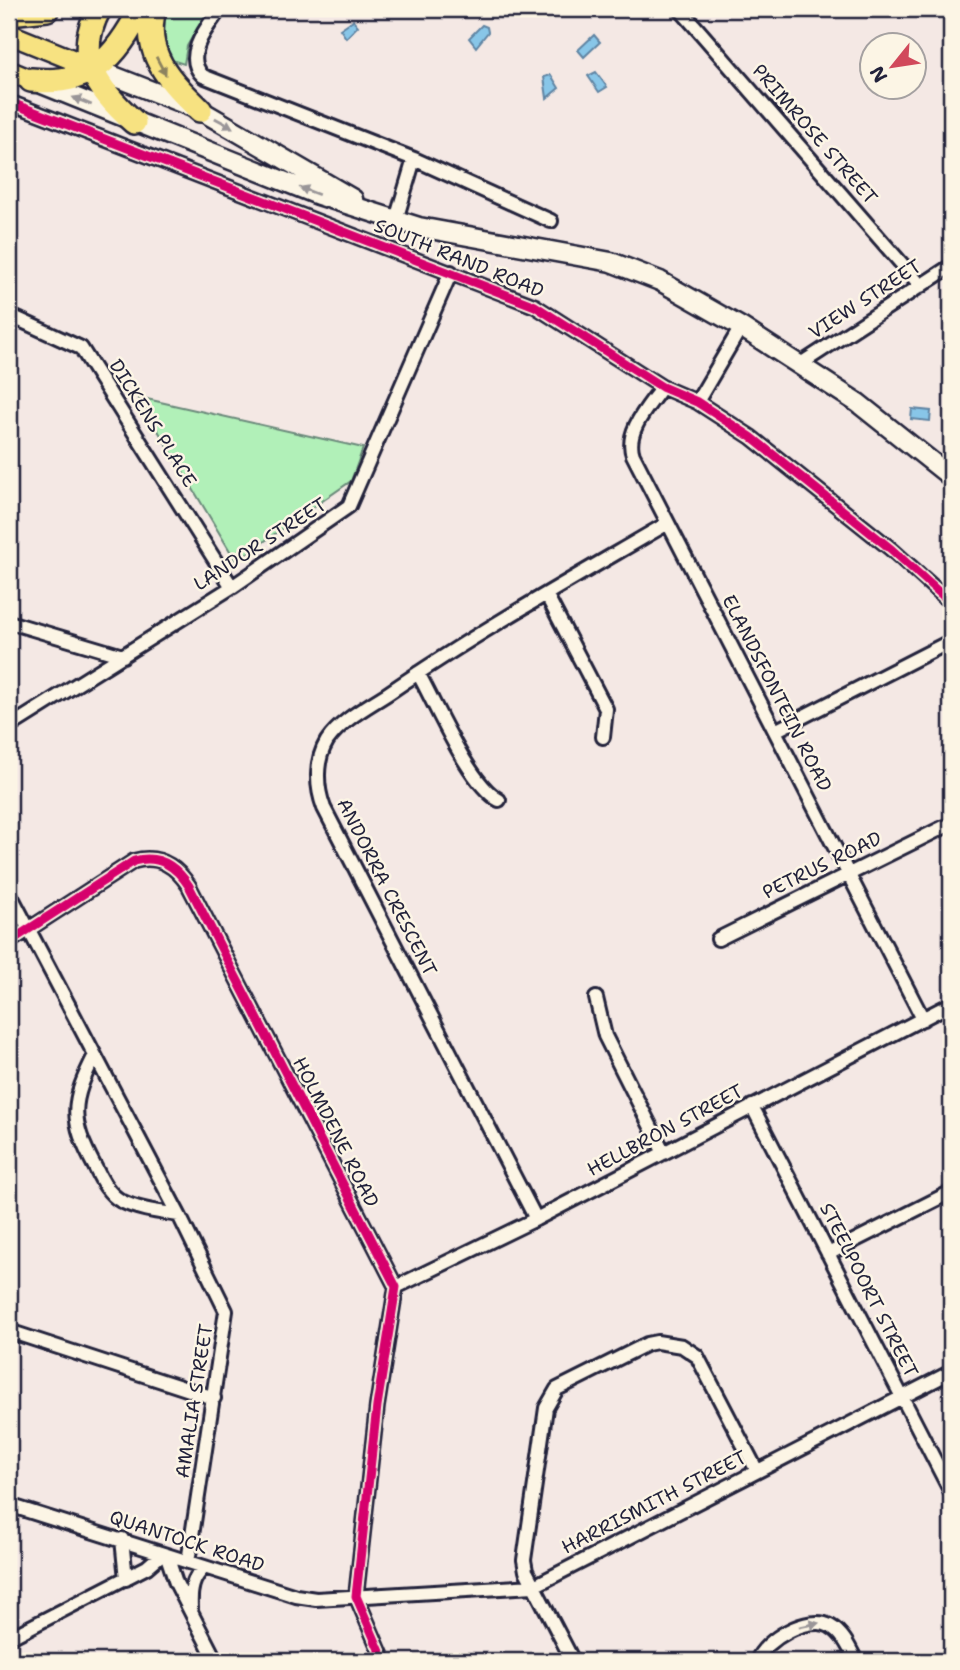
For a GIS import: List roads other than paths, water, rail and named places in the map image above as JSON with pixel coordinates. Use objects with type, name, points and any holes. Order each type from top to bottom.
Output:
[{"type":"highway","points":[[9,12],[47,9]]},
{"type":"highway","points":[[99,9],[86,40],[93,68],[104,91],[134,122]]},
{"type":"highway","points":[[31,80],[65,81],[93,68],[115,53],[141,9]]},
{"type":"highway","points":[[154,9],[151,36],[156,58],[167,78],[200,110]]},
{"type":"main road","name":"SOUTH RAND ROAD","points":[[9,34],[200,110],[272,149],[374,212]]},
{"type":"main road","name":"SOUTH RAND ROAD","points":[[9,71],[318,195],[468,239],[611,262],[660,281],[741,327],[897,431],[951,477]]},
{"type":"street","points":[[220,9],[200,40],[195,55],[195,65],[203,76],[414,159],[551,221]]},
{"type":"street","name":"PRIMROSE STREET","points":[[680,9],[921,286]]},
{"type":"street","name":"SOUTH RAND ROAD","points":[[9,102],[535,306],[662,387],[697,402],[734,425],[891,549],[951,603]]},
{"type":"street","name":"SOUTH RAND ROAD","points":[[396,220],[414,159]]},
{"type":"street","name":"VIEW STREET","points":[[799,365],[951,266]]},
{"type":"street","name":"LANDOR STREET","points":[[9,727],[232,587],[349,506],[451,272]]},
{"type":"street","name":"DICKENS PLACE","points":[[9,315],[81,348],[232,587]]},
{"type":"street","points":[[697,402],[741,327]]},
{"type":"street","name":"ELANDSFONTEIN ROAD","points":[[662,387],[632,432],[630,441],[636,462],[923,1019]]},
{"type":"street","name":"ANDORRA CRESCENT","points":[[536,1219],[319,796],[321,757],[334,733],[418,673],[668,523]]},
{"type":"street","points":[[546,594],[606,709],[603,737]]},
{"type":"street","points":[[9,622],[123,656]]},
{"type":"street","points":[[775,732],[951,641]]},
{"type":"street","points":[[418,673],[475,776],[488,794],[499,800]]},
{"type":"street","name":"PETRUS ROAD","points":[[718,939],[944,827]]},
{"type":"street","name":"HOLMDENE ROAD","points":[[9,942],[134,861],[158,860],[178,871],[189,886],[396,1287]]},
{"type":"street","name":"AMALIA STREET","points":[[9,892],[179,1215],[226,1311],[188,1562]]},
{"type":"street","points":[[596,998],[605,1036],[664,1153]]},
{"type":"street","name":"HELLBRON STREET","points":[[396,1287],[536,1219],[951,1004]]},
{"type":"street","points":[[95,1055],[75,1103],[75,1123],[86,1151],[114,1196],[135,1206],[179,1215]]},
{"type":"street","name":"STEELPOORT STREET","points":[[752,1106],[951,1492]]},
{"type":"street","points":[[828,1254],[951,1192]]},
{"type":"street","points":[[384,1661],[356,1596],[377,1406],[396,1287]]},
{"type":"street","points":[[9,1331],[214,1398]]},
{"type":"street","points":[[573,1661],[526,1571],[524,1546],[546,1408],[557,1389],[647,1344],[657,1342],[682,1346],[702,1363],[757,1471]]},
{"type":"street","name":"HARRISMITH STREET","points":[[356,1596],[534,1586],[951,1372]]},
{"type":"street","name":"QUANTOCK ROAD","points":[[9,1505],[296,1596],[316,1599],[356,1596]]},
{"type":"street","points":[[122,1539],[126,1579]]},
{"type":"street","points":[[9,1638],[126,1579],[164,1555],[216,1661]]},
{"type":"street","points":[[191,1612],[192,1587],[205,1567]]},
{"type":"street","points":[[757,1661],[761,1651],[780,1635],[817,1623],[829,1625],[838,1633],[856,1661]]},
{"type":"water","points":[[353,20],[358,26],[346,38],[340,29]]},
{"type":"water","points":[[482,25],[487,27],[488,32],[476,47],[469,38]]},
{"type":"water","points":[[594,35],[600,42],[584,57],[578,50]]},
{"type":"water","points":[[596,72],[607,87],[599,92],[588,76]]},
{"type":"water","points":[[551,75],[559,88],[547,98],[544,77]]},
{"type":"water","points":[[912,409],[931,411],[930,421],[911,419]]}]
